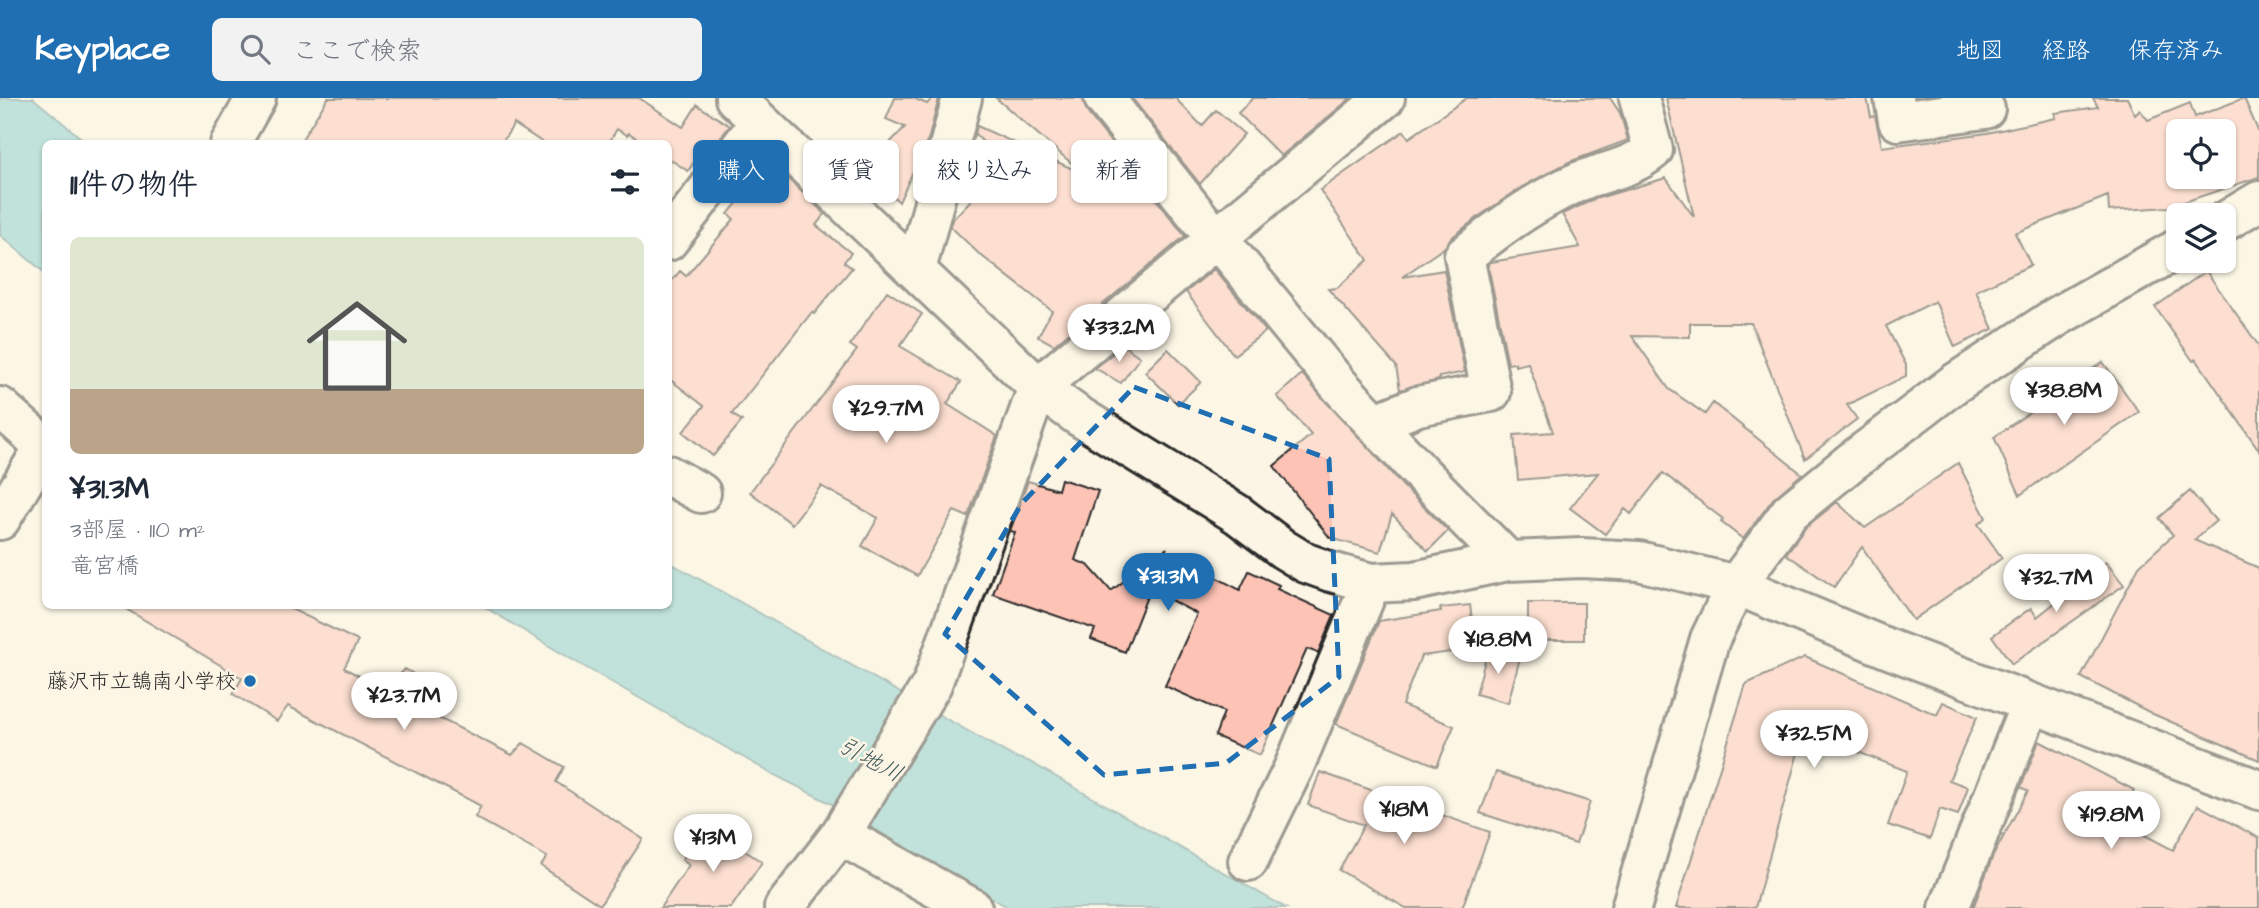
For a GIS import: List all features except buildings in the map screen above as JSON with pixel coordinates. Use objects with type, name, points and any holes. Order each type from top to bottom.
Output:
[{"type":"street","points":[[232,140],[256,98]]},
{"type":"street","points":[[916,270],[962,98]]},
{"type":"street","points":[[1104,98],[1216,239],[1338,384],[1508,561]]},
{"type":"street","points":[[784,908],[843,829],[932,684],[1038,387],[1385,98]]},
{"type":"street","points":[[1376,423],[1418,406],[1491,391],[1464,256],[1498,228],[1533,205],[1577,183],[1642,159],[1653,150],[1639,98]]},
{"type":"street","points":[[1894,98],[1898,121],[1985,109]]},
{"type":"street","points":[[672,234],[748,110],[1038,387],[1077,415],[1237,514],[1306,563],[1371,583],[1414,581],[1508,561],[1582,558],[1639,561],[1735,585],[2030,705],[2259,790]]},
{"type":"street","points":[[2236,215],[2259,201]]},
{"type":"street","points":[[1631,908],[1710,639],[1735,585],[1790,512],[1954,384],[2058,316],[2166,255]]},
{"type":"street","points":[[0,407],[42,442]]},
{"type":"street","points":[[0,520],[42,450]]},
{"type":"street","points":[[672,477],[701,493]]},
{"type":"street","points":[[1248,861],[1294,766],[1371,583]]},
{"type":"street","points":[[1949,908],[2030,705]]},
{"type":"street","points":[[843,829],[972,908]]},
{"type":"highlighted area","points":[[1134,387],[1329,459],[1339,677],[1226,763],[1104,775],[945,634],[1022,503]]},
{"type":"water","points":[[0,98],[33,98],[83,140],[42,140],[42,270],[0,235]]},
{"type":"water","name":"引地川","points":[[672,564],[1286,908],[1009,908],[832,804],[769,772],[488,609],[672,609]]},
{"type":"place","name":"藤沢市立鵠南小学校","points":[[250,681]]}]
